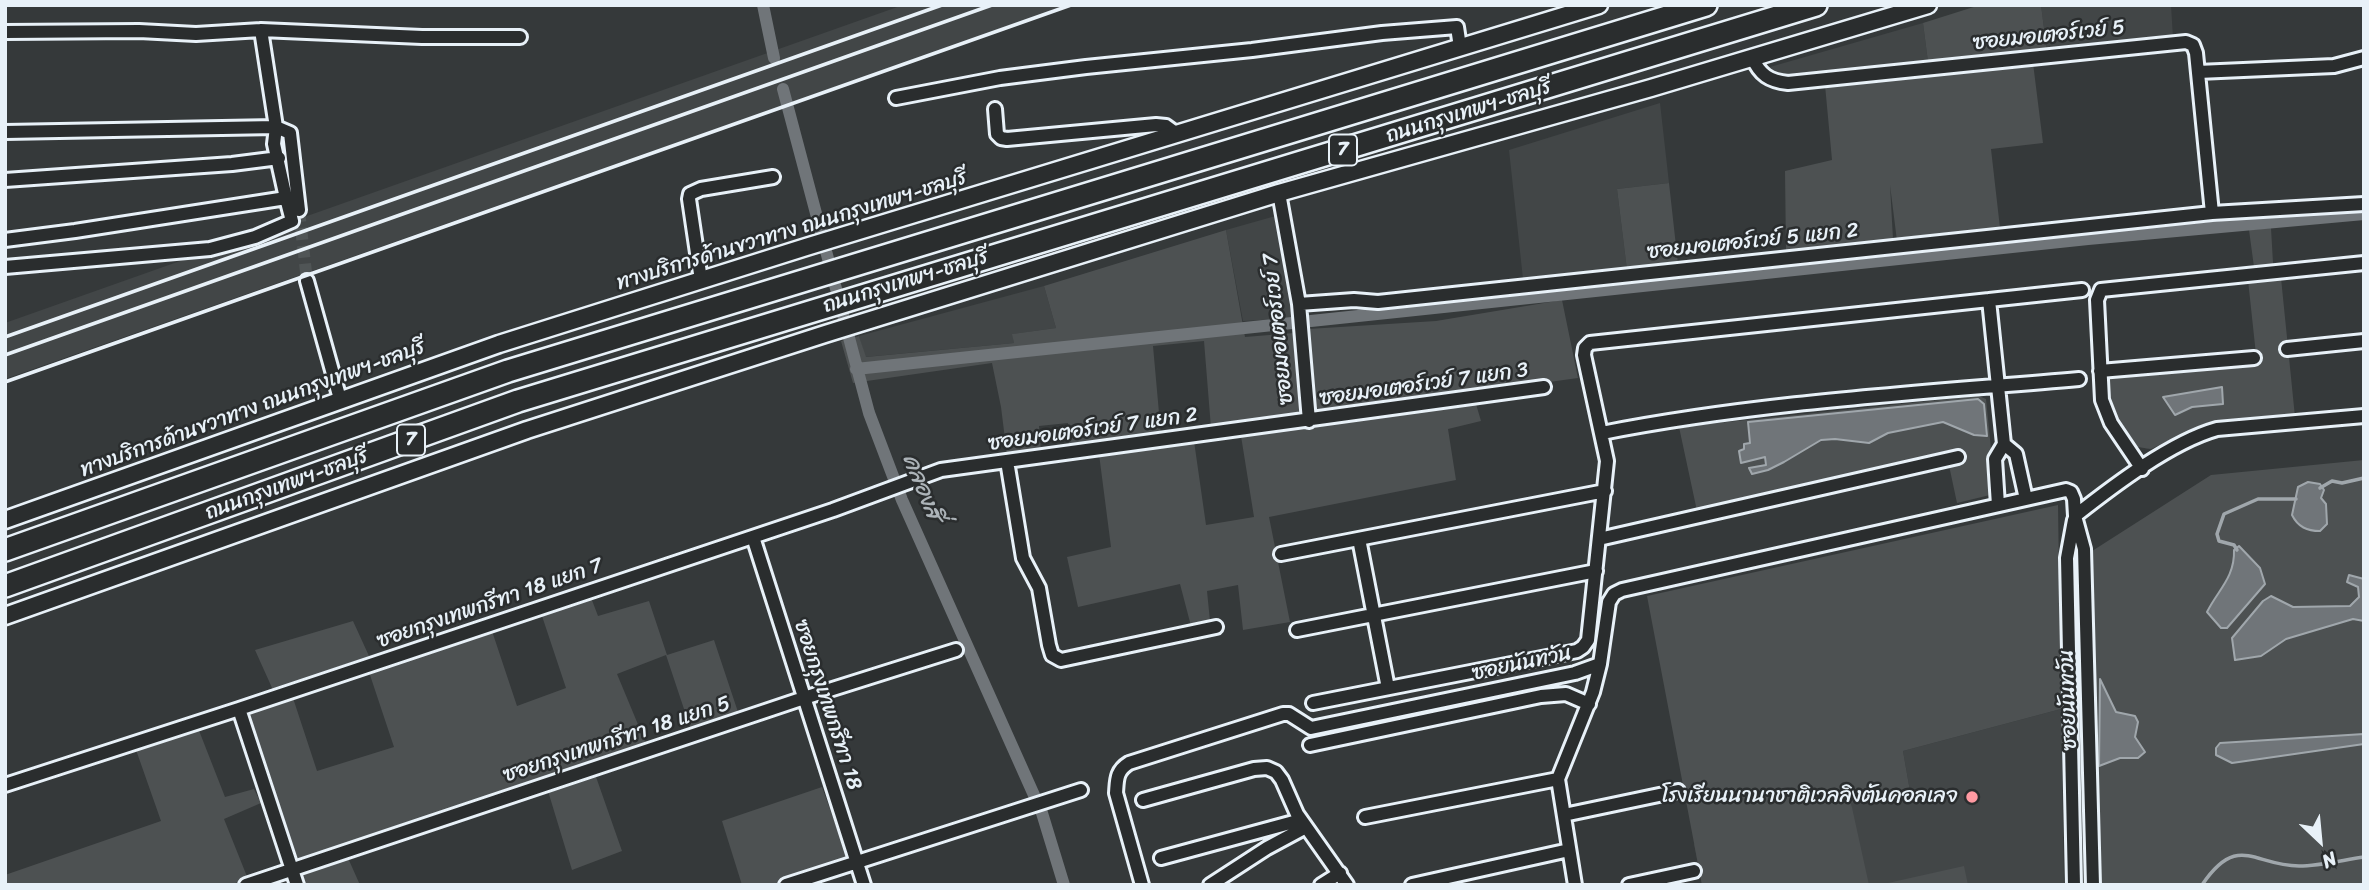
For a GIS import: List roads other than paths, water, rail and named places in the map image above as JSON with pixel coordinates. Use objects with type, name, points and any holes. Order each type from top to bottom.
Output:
[{"type":"highway","name":"ถนนกรุงเทพฯ-ชลบุรี","points":[[5,550],[508,371],[1706,5]]},
{"type":"highway","name":"ถนนกรุงเทพฯ-ชลบุรี","points":[[5,586],[519,401],[1816,5]]},
{"type":"main road","name":"ทางบริการด้านขวาทาง ถนนกรุงเทพฯ-ชลบุรี","points":[[5,520],[499,344],[806,247],[1599,5]]},
{"type":"main road","points":[[5,616],[516,434],[825,334],[1279,193],[1927,5]]},
{"type":"street","points":[[896,98],[1000,78],[1252,51],[1382,33],[1457,27],[1460,47]]},
{"type":"street","points":[[5,267],[210,249],[233,245],[292,221],[274,144],[276,127],[261,30]]},
{"type":"street","points":[[5,32],[54,34],[138,31],[196,34],[261,30],[422,37],[520,37]]},
{"type":"street","name":"ซอยมอเตอร์เวย์ 5","points":[[1752,57],[1760,74],[1777,82],[1788,83],[2186,42],[2194,48],[2212,213]]},
{"type":"street","points":[[2197,72],[2320,67],[2364,58]]},
{"type":"street","points":[[995,109],[997,134],[1007,139],[1156,125],[1166,126],[1177,134]]},
{"type":"street","points":[[5,132],[276,127],[290,133],[299,210]]},
{"type":"street","points":[[5,180],[232,164],[279,158]]},
{"type":"street","points":[[701,280],[690,194],[701,189],[774,177]]},
{"type":"street","name":"ซอยมอเตอร์เวย์ 7","points":[[1279,193],[1299,307],[1309,421]]},
{"type":"street","points":[[5,240],[286,198]]},
{"type":"street","name":"ซอยมอเตอร์เวย์ 5 แยก 2","points":[[1299,307],[1354,300],[1378,302],[2212,213],[2364,204]]},
{"type":"street","points":[[2142,469],[2105,413],[2102,400],[2097,300],[2101,290],[2364,263]]},
{"type":"street","points":[[307,281],[340,399]]},
{"type":"street","points":[[1313,703],[1577,651],[1583,647],[1588,640],[1606,461],[1584,355],[1585,348],[1590,343],[2082,290]]},
{"type":"street","points":[[1989,300],[2004,444],[1995,459],[1998,505]]},
{"type":"street","points":[[2287,349],[2364,341]]},
{"type":"street","points":[[2100,371],[2254,358]]},
{"type":"street","points":[[1602,433],[1667,420],[1772,407],[2079,379]]},
{"type":"street","name":"ซอยมอเตอร์เวย์ 7 แยก 3","points":[[1309,421],[1544,387]]},
{"type":"street","points":[[2075,516],[2103,494],[2176,447],[2202,434],[2217,429],[2364,416]]},
{"type":"street","name":"ซอยมอเตอร์เวย์ 7 แยก 2","points":[[884,491],[941,470],[1309,421]]},
{"type":"street","points":[[2004,444],[2016,454],[2026,499]]},
{"type":"street","points":[[1600,539],[1958,457]]},
{"type":"street","points":[[1007,461],[1024,558],[1039,588],[1049,646],[1056,659],[1216,627]]},
{"type":"street","name":"ซอยนันทวัน","points":[[1142,885],[1116,793],[1117,777],[1121,768],[1129,763],[1283,714],[1289,714],[1311,728],[1575,673],[1600,664],[1609,603],[1614,594],[1622,590],[2066,490],[2071,492],[2074,499],[2075,516],[2084,549],[2093,885]]},
{"type":"street","name":"ซอยกรุงเทพกรีฑา 18 แยก 7","points":[[5,785],[239,709],[884,491]]},
{"type":"street","points":[[1281,554],[1605,491]]},
{"type":"street","name":"ซอยนันทวัน","points":[[2074,885],[2067,558],[2075,516]]},
{"type":"street","name":"ซอยกรุงเทพกรีฑา 18","points":[[753,537],[864,885]]},
{"type":"street","points":[[1359,539],[1388,688]]},
{"type":"street","points":[[1297,630],[1596,571]]},
{"type":"street","points":[[2069,617],[2086,617]]},
{"type":"street","name":"ซอยกรุงเทพกรีฑา 18 แยก 5","points":[[246,885],[804,698],[956,650]]},
{"type":"street","points":[[1575,885],[1558,779],[1589,704],[1600,664]]},
{"type":"street","points":[[1310,745],[1541,696],[1566,694],[1589,704]]},
{"type":"street","points":[[239,709],[297,885]]},
{"type":"street","points":[[1143,800],[1254,769],[1267,768],[1276,772],[1282,780],[1304,824],[1347,885]]},
{"type":"street","points":[[1365,817],[1558,779]]},
{"type":"street","points":[[786,885],[1082,790]]},
{"type":"street","points":[[1564,815],[1678,791]]},
{"type":"street","points":[[1161,858],[1304,824]]},
{"type":"street","points":[[1210,885],[1304,824]]},
{"type":"street","points":[[1412,885],[1569,850]]},
{"type":"street","points":[[1629,885],[1694,871]]},
{"type":"street","points":[[1321,885],[1340,873]]},
{"type":"waterway","name":"คลองสี่","points":[[763,5],[774,58]]},
{"type":"waterway","name":"คลองสี่","points":[[783,89],[869,413],[902,500],[1042,813],[1064,885]]},
{"type":"waterway","points":[[856,369],[2088,239],[2364,214]]},
{"type":"waterway","points":[[2320,488],[2332,481],[2342,483],[2364,478]]},
{"type":"waterway","points":[[2237,550],[2234,545],[2219,541],[2217,534],[2224,514],[2258,499],[2296,499]]},
{"type":"waterway","points":[[2202,885],[2215,869],[2226,860],[2237,856],[2299,866],[2364,857]]},
{"type":"tunnel","points":[[299,210],[307,281]]},
{"type":"railway","points":[[5,337],[942,5]]},
{"type":"railway","points":[[5,355],[992,5]]},
{"type":"railway","points":[[5,382],[1071,5]]},
{"type":"place","name":"โรงเรียนนานาชาติเวลลิงตันคอลเลจ","points":[[1972,797]]}]
